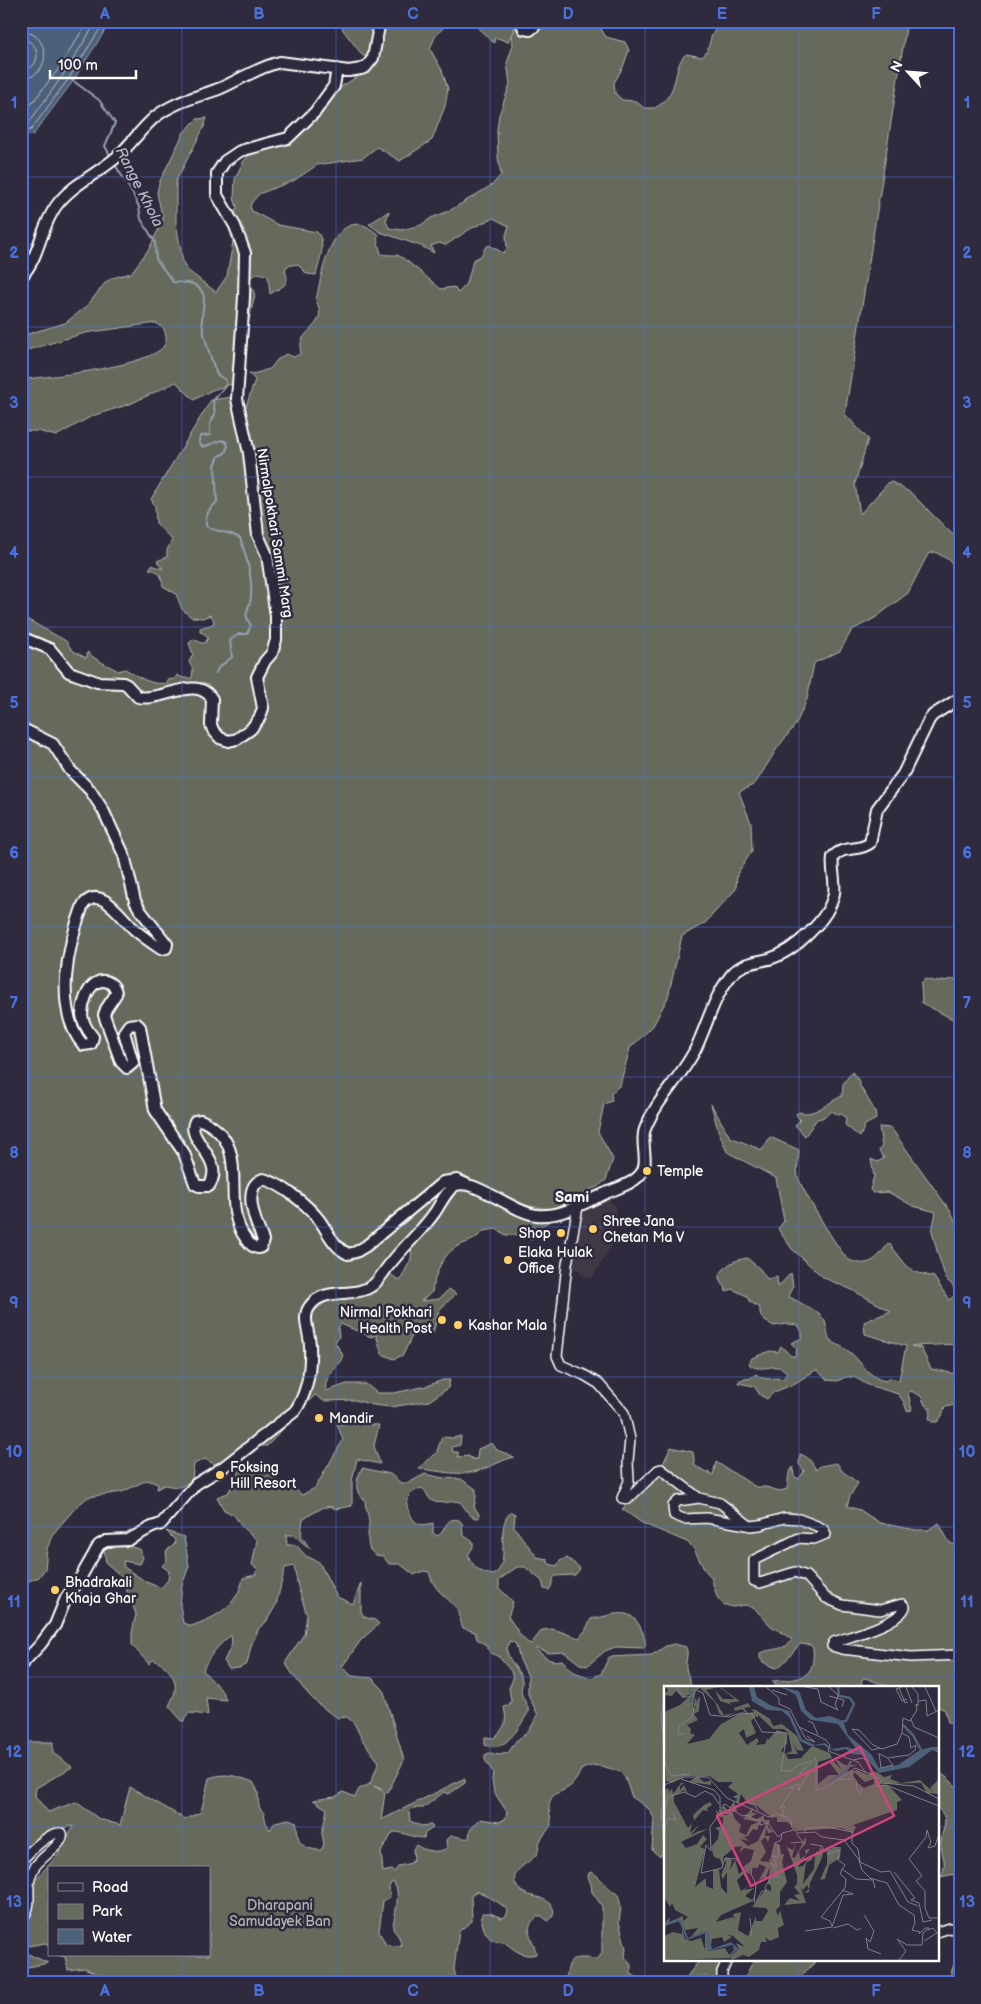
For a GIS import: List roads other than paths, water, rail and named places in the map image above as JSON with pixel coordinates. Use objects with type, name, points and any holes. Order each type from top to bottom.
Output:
[{"type":"main road","points":[[21,277],[29,268],[38,249],[48,219],[57,204],[82,182],[118,156],[143,128],[169,107],[222,87],[271,64],[289,63],[349,71],[361,70],[370,64],[375,53],[380,21]]},
{"type":"main road","points":[[521,21],[524,29],[530,30],[537,21]]},
{"type":"main road","name":"Nirmalpokhari Sammi Marg","points":[[21,637],[50,649],[69,672],[97,682],[123,683],[138,697],[150,698],[194,688],[204,690],[212,699],[211,725],[220,738],[229,741],[244,736],[260,717],[263,708],[257,676],[272,653],[276,640],[276,616],[268,555],[258,535],[249,454],[237,399],[245,253],[235,226],[217,195],[217,173],[225,161],[240,151],[288,138],[320,105],[334,86],[337,69]]},
{"type":"main road","points":[[21,728],[53,744],[70,770],[90,790],[103,810],[124,855],[135,901],[167,944],[166,948],[161,949],[137,932],[112,906],[96,898],[88,900],[83,905],[69,946],[67,1000],[72,1030],[83,1045],[91,1044],[93,1037],[86,1027],[82,1014],[84,1002],[96,983],[102,981],[112,984],[116,989],[116,994],[106,1009],[104,1016],[123,1065],[127,1068],[132,1063],[124,1032],[129,1025],[137,1024],[140,1027],[155,1110],[184,1153],[195,1184],[209,1186],[213,1181],[213,1164],[194,1131],[194,1121],[201,1120],[223,1135],[227,1143],[234,1168],[236,1221],[250,1244],[258,1248],[263,1240],[251,1205],[255,1186],[259,1180],[263,1179],[276,1185],[303,1204],[319,1219],[335,1244],[348,1254],[366,1246],[443,1182],[457,1180],[473,1185],[517,1210],[548,1215],[578,1207],[629,1183],[645,1166],[642,1143],[645,1128],[660,1099],[682,1071],[696,1048],[706,1021],[728,978],[744,964],[779,955],[818,924],[827,912],[834,895],[833,857],[842,850],[870,844],[877,809],[903,774],[929,720],[933,715],[960,698]]},
{"type":"main road","points":[[21,1665],[40,1645],[55,1625],[66,1598],[78,1582],[98,1545],[106,1541],[128,1540],[152,1526],[161,1524],[196,1484],[222,1468],[295,1411],[301,1402],[308,1380],[310,1342],[306,1315],[310,1306],[322,1296],[359,1291],[368,1288],[376,1282],[434,1214],[451,1187],[466,1184]]},
{"type":"street","points":[[578,1207],[567,1264],[557,1356],[561,1365],[599,1384],[624,1413],[630,1439],[628,1461],[630,1482],[622,1498],[628,1499],[661,1469],[699,1498]]},
{"type":"street","points":[[750,1526],[720,1503],[699,1498],[678,1501],[673,1506],[674,1515],[684,1519],[707,1518],[750,1526],[784,1518],[799,1519],[817,1526],[823,1529],[826,1534],[814,1539],[799,1538],[754,1560],[754,1581],[760,1583],[795,1572],[806,1576],[826,1598],[842,1605],[880,1610],[902,1604],[905,1607],[900,1616],[831,1643],[832,1646],[842,1649],[911,1657],[960,1655]]},
{"type":"street","points":[[21,1861],[50,1836],[58,1832],[62,1833],[61,1843],[43,1856],[32,1873],[28,1889],[30,1906],[21,1920]]},
{"type":"street","points":[[938,1932],[950,1928],[960,1930]]},
{"type":"street","points":[[722,1983],[722,1972],[726,1962]]},
{"type":"water","points":[[21,21],[111,21],[73,81],[33,135],[21,136],[21,63],[28,54],[21,49]]},
{"type":"waterway","name":"Range Khola","points":[[72,80],[99,100],[115,123],[105,146],[111,157]]},
{"type":"waterway","name":"Range Khola","points":[[114,163],[133,194],[139,207],[141,219],[155,242],[156,259],[173,282],[193,284],[202,291],[204,298],[202,324],[205,338],[217,375],[226,380],[226,385],[213,401],[215,414],[210,424],[210,435],[200,436],[199,443],[203,447],[222,440],[228,446],[225,453],[219,456],[215,465],[217,502],[208,512],[206,526],[240,538],[247,559],[251,581],[251,600],[247,613],[248,621],[251,625],[247,634],[239,634],[230,640],[232,657],[218,668],[216,673]]},
{"type":"place","name":"Temple","points":[[647,1171]]},
{"type":"place","name":"Shree Jana Chetan Ma V","points":[[593,1229]]},
{"type":"place","name":"Shop","points":[[561,1233]]},
{"type":"place","name":"Elaka Hulak Office","points":[[508,1260]]},
{"type":"place","name":"Nirmal Pokhari Health Post","points":[[442,1320]]},
{"type":"place","name":"Kashar Mala","points":[[458,1325]]},
{"type":"place","name":"Mandir","points":[[319,1418]]},
{"type":"place","name":"Foksing Hill Resort","points":[[220,1475]]},
{"type":"place","name":"Bhadrakali Khaja Ghar","points":[[55,1590]]},
{"type":"district","name":"Sami","points":[[572,1197]]},
{"type":"park label","name":"Dharapani Samudayek Ban","points":[[280,1914]]}]
